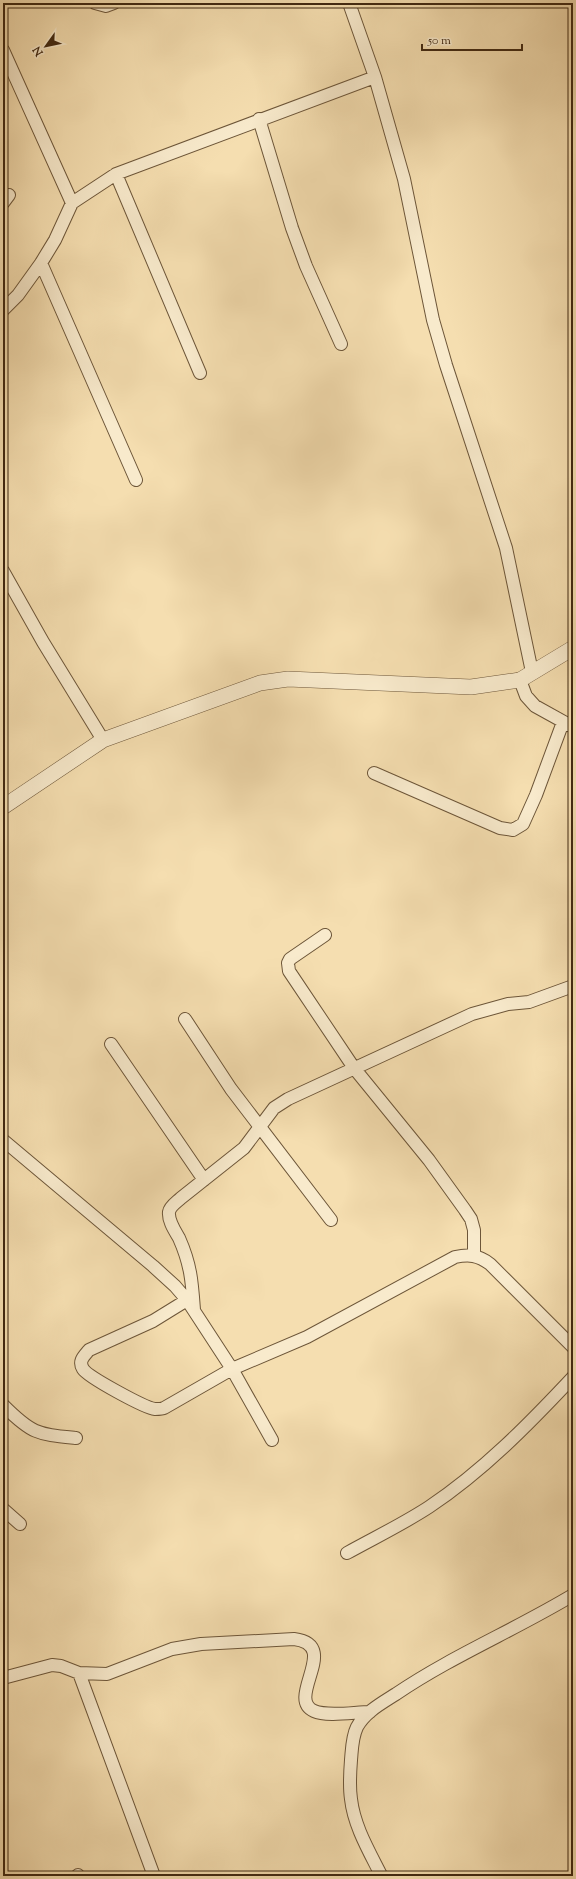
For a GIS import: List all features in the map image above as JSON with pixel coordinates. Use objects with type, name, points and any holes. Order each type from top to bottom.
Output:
[{"type":"street","points":[[95,3],[106,6],[114,3]]},
{"type":"street","points":[[349,3],[375,77],[404,179],[433,320],[446,365],[506,548],[526,676],[526,696],[535,706],[568,724],[527,817],[523,824],[513,830],[500,828],[374,773]]},
{"type":"street","points":[[3,52],[72,203]]},
{"type":"street","points":[[3,310],[18,296],[41,264],[55,240],[72,203],[116,174],[259,119],[375,77]]},
{"type":"street","points":[[259,119],[292,228],[306,266],[341,344]]},
{"type":"street","points":[[116,174],[200,373]]},
{"type":"street","points":[[41,264],[136,480]]},
{"type":"street","points":[[3,571],[43,642],[103,740]]},
{"type":"street","points":[[3,807],[103,740],[260,683],[288,679],[472,687],[526,676],[573,648]]},
{"type":"street","points":[[325,935],[290,959],[288,967],[354,1068],[430,1160],[471,1219],[474,1230],[474,1256]]},
{"type":"street","points":[[194,1310],[191,1272],[186,1254],[171,1222],[169,1212],[173,1206],[239,1153],[260,1128],[274,1108],[288,1099],[472,1014],[508,1004],[530,1002],[573,986]]},
{"type":"street","points":[[185,1019],[230,1089],[331,1220]]},
{"type":"street","points":[[111,1044],[204,1180]]},
{"type":"street","points":[[3,1140],[175,1286],[194,1310],[232,1369],[272,1440]]},
{"type":"street","points":[[186,1300],[153,1321],[89,1350],[83,1356],[81,1362],[83,1369],[90,1376],[145,1406],[156,1409],[164,1408],[232,1369],[307,1337],[455,1257],[474,1256],[490,1264],[573,1346]]},
{"type":"street","points":[[347,1553],[428,1507],[453,1490],[498,1452],[573,1377]]},
{"type":"street","points":[[3,1405],[18,1421],[32,1430],[44,1435],[76,1438]]},
{"type":"street","points":[[3,1509],[20,1524]]},
{"type":"street","points":[[381,1875],[363,1840],[353,1812],[351,1799],[353,1739],[357,1727],[370,1712],[461,1655],[550,1609],[573,1595]]},
{"type":"street","points":[[3,1678],[52,1665],[61,1666],[79,1673],[107,1674],[172,1649],[201,1644],[294,1638],[305,1640],[312,1645],[314,1662],[305,1701],[313,1711],[323,1714],[370,1712]]},
{"type":"street","points":[[79,1673],[154,1876]]}]
